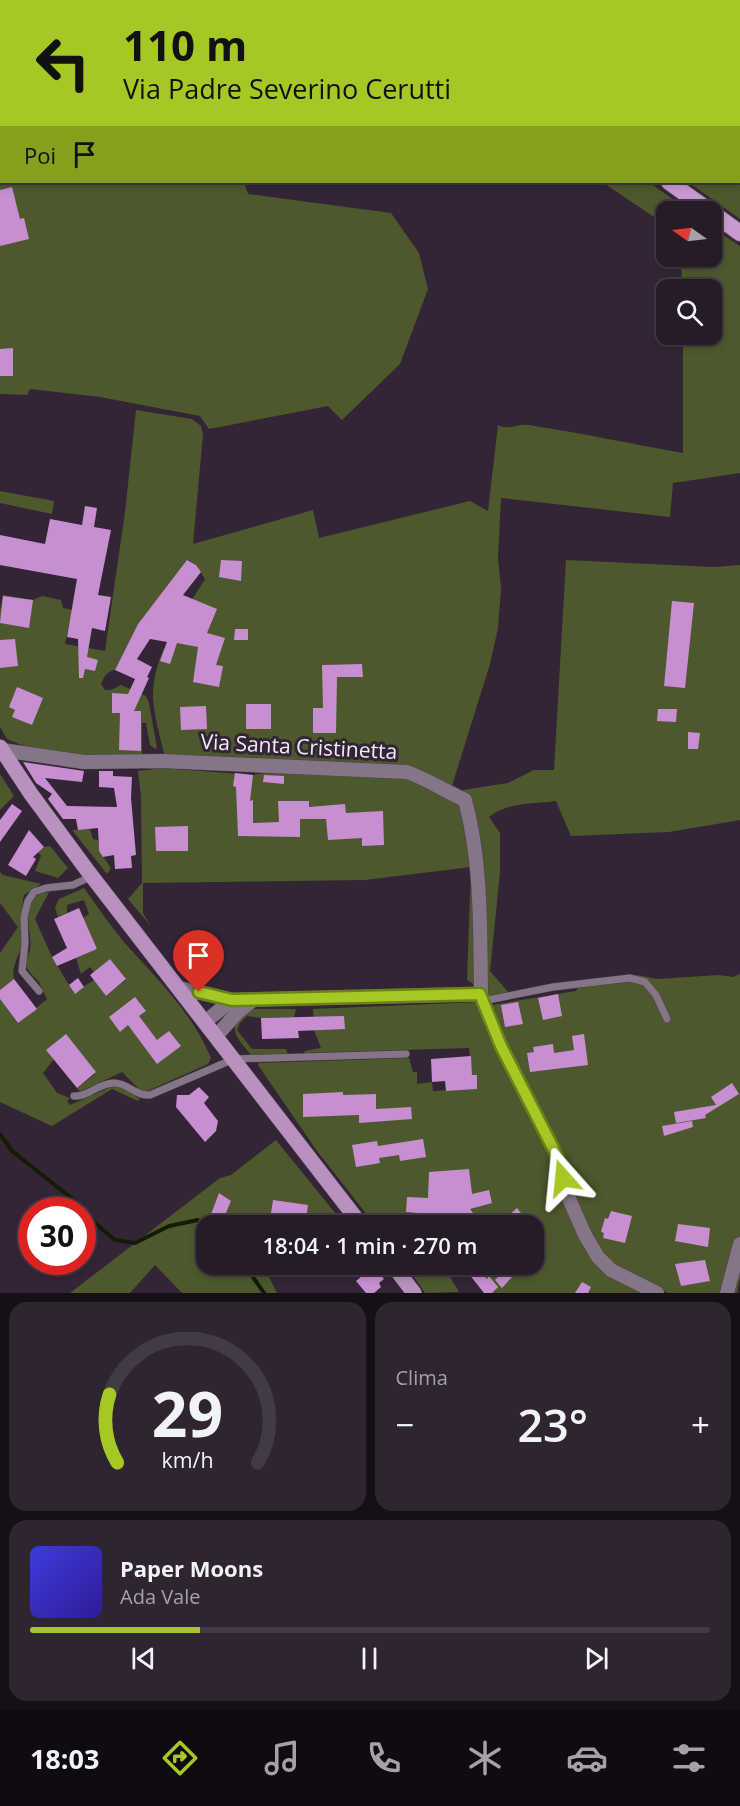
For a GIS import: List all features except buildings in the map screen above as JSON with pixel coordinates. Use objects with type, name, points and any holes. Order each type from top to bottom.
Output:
[{"type":"highway","points":[[670,183],[696,201]]},
{"type":"highway","points":[[722,220],[740,233]]},
{"type":"main road","name":"Via Santa Cristinetta","points":[[1,748],[31,794],[92,876],[354,1215]]},
{"type":"main road","points":[[398,1275],[404,1293]]},
{"type":"main road","points":[[400,1275],[414,1293]]},
{"type":"street","name":"Via Santa Cristinetta","points":[[1,748],[84,762],[162,761],[407,772],[429,780],[445,791],[465,800],[473,830],[480,899],[482,998]]},
{"type":"street","points":[[179,988],[232,1000],[482,998],[501,1046],[557,1156],[570,1201],[598,1257],[611,1270],[657,1293]]},
{"type":"street","points":[[205,1022],[232,1000]]},
{"type":"street","points":[[216,1036],[238,1012],[253,1000]]},
{"type":"street","points":[[727,1293],[740,1244]]},
{"type":"lane","points":[[39,991],[22,971],[25,943],[24,917],[28,901],[34,892],[46,888],[73,885],[92,876]]},
{"type":"lane","points":[[482,998],[630,978],[645,982],[656,995],[667,1019]]},
{"type":"lane","points":[[74,1096],[80,1096],[106,1084],[117,1083],[141,1095],[150,1095],[234,1059],[406,1054]]},
{"type":"green space","points":[[0,183],[244,183],[248,194],[391,213],[419,253],[428,289],[400,364],[342,420],[328,406],[209,429],[200,416],[100,397],[30,389],[27,395],[0,394]]},
{"type":"green space","points":[[603,183],[650,183],[675,201],[656,201],[656,218]]},
{"type":"green space","points":[[689,183],[740,183],[740,219],[722,206],[722,201],[715,201]]},
{"type":"green space","points":[[722,234],[740,246],[740,473],[673,483],[670,517],[501,498],[498,558],[501,588],[498,628],[490,664],[450,792],[508,783],[534,770],[554,770],[566,560],[714,567],[740,565],[740,820],[669,832],[571,836],[556,801],[512,806],[496,812],[489,817],[500,833],[500,872],[490,971],[509,993],[488,997],[483,990],[467,980],[471,867],[365,880],[143,883],[143,913],[150,925],[128,899],[142,883],[141,796],[138,771],[163,768],[253,775],[264,773],[429,777],[165,758],[156,720],[153,698],[154,682],[170,636],[205,579],[196,565],[188,560],[138,624],[115,670],[108,673],[101,684],[105,690],[121,685],[146,696],[157,748],[150,745],[146,723],[142,723],[142,759],[94,759],[29,748],[7,739],[0,727],[0,610],[3,595],[33,600],[42,596],[61,600],[63,608],[72,610],[65,644],[105,651],[125,512],[136,410],[192,419],[201,426],[203,434],[193,544],[313,510],[319,538],[470,501],[488,511],[498,425],[506,427],[529,425],[683,453],[683,345],[722,345],[722,279],[682,279],[681,267],[722,267]]},
{"type":"green space","points":[[0,491],[54,501],[52,514],[0,503]]},
{"type":"green space","points":[[0,774],[14,796],[0,810]]},
{"type":"green space","points":[[90,829],[93,839],[98,840],[99,851],[111,868],[107,874],[72,830]]},
{"type":"green space","points":[[50,846],[68,868],[58,878],[35,871],[41,856],[38,852]]},
{"type":"green space","points":[[0,872],[3,875],[41,884],[24,895],[23,936],[14,969],[14,979],[0,990],[0,953],[18,927],[0,903]]},
{"type":"green space","points":[[84,888],[123,941],[184,1011],[211,1058],[208,1064],[143,1093],[122,1072],[80,1092],[77,1088],[95,1074],[66,1035],[54,1059],[43,1073],[57,1093],[70,1098],[67,1101],[70,1105],[113,1086],[121,1087],[140,1099],[138,1101],[112,1089],[52,1126],[0,1102],[0,999],[18,1023],[47,999],[26,963],[31,943],[29,908],[32,900],[38,895],[49,892],[35,919],[52,957],[74,993],[94,980],[106,996],[126,980],[110,959],[94,972],[90,967],[81,974],[76,958],[97,949],[83,918],[89,914],[84,900],[67,905],[67,913],[58,917],[55,908],[59,899]]},
{"type":"green space","points":[[740,974],[740,1278],[737,1293],[668,1293],[614,1266],[601,1255],[588,1235],[492,1005],[576,991],[580,984],[637,975],[657,979],[719,975],[733,977]]},
{"type":"green space","points":[[479,1002],[551,1156],[595,1259],[650,1293],[485,1293],[490,1282],[484,1275],[544,1275],[544,1215],[367,1215],[317,1151],[258,1065],[259,1063],[409,1058],[413,1072],[417,1072],[417,1084],[432,1082],[433,1091],[477,1089],[477,1075],[472,1075],[469,1048],[304,1053],[321,1048],[314,1030],[313,1009]]},
{"type":"green space","points":[[251,1009],[296,1009],[294,1017],[247,1016],[237,1030],[252,1049],[286,1049],[288,1054],[251,1055],[238,1039],[235,1025],[236,1020]]},
{"type":"green space","points":[[276,1140],[337,1215],[196,1215],[196,1275],[268,1275],[277,1293],[182,1293],[155,1265],[130,1293],[70,1293],[220,1178],[231,1175]]},
{"type":"green space","points":[[413,1275],[449,1275],[459,1292],[425,1293]]},
{"type":"waterway","points":[[0,1134],[12,1151],[75,1201],[115,1240],[135,1243],[169,1226],[196,1220]]},
{"type":"waterway","points":[[252,1275],[264,1293]]},
{"type":"route","points":[[199,992],[232,1000],[480,994],[501,1046],[557,1156],[563,1178]]}]
